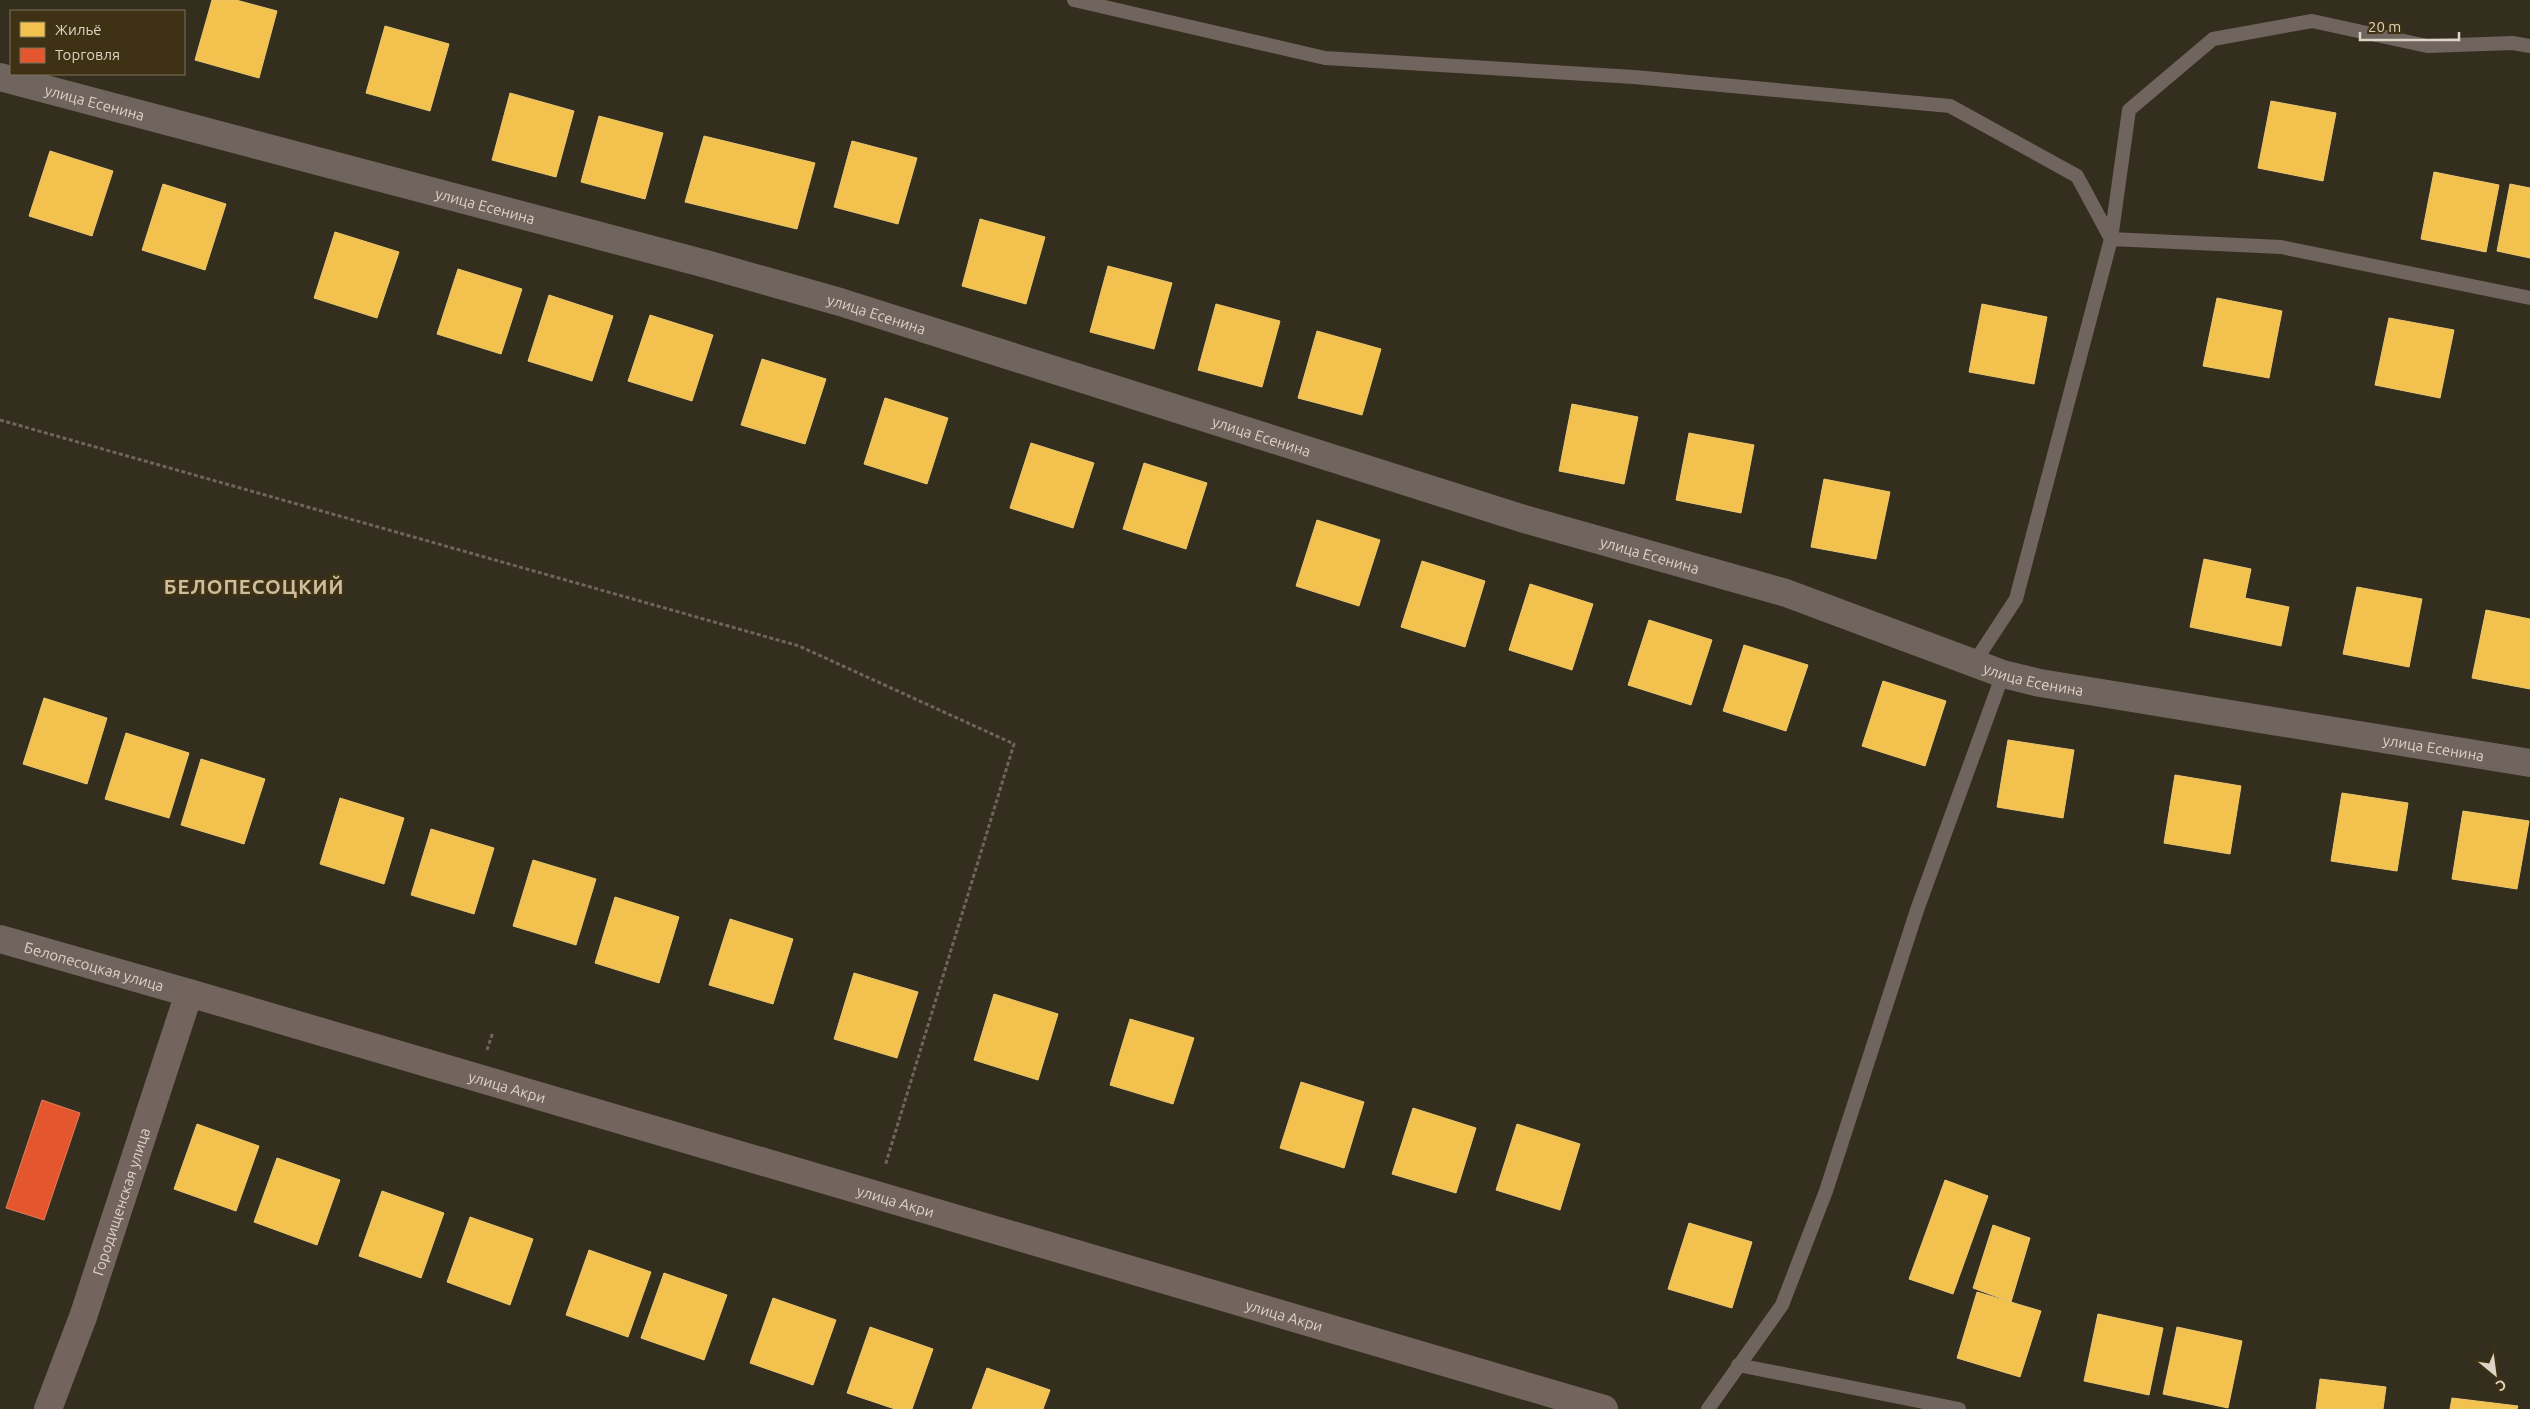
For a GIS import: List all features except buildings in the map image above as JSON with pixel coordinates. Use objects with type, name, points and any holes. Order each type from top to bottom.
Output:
[{"type":"main road","name":"улица Акри","points":[[189,993],[1604,1409]]},
{"type":"main road","name":"Городищенская улица","points":[[48,1409],[83,1316],[189,993]]},
{"type":"street","name":"улица Есенина","points":[[0,77],[706,264],[840,302],[1524,519],[1786,593],[2003,674],[2040,683],[2530,763]]},
{"type":"street","name":"Белопесоцкая улица","points":[[0,939],[189,993]]},
{"type":"lane","points":[[1074,0],[1325,58],[1634,77],[1950,106],[2077,176],[2111,239]]},
{"type":"lane","points":[[1974,663],[2016,599],[2111,239],[2129,110],[2213,39],[2312,21],[2427,46],[2513,43],[2530,46]]},
{"type":"lane","points":[[2111,239],[2281,247],[2530,298]]},
{"type":"lane","points":[[1708,1409],[1782,1305],[1826,1191],[1917,910],[2003,674]]},
{"type":"lane","points":[[1738,1365],[1959,1409]]},
{"type":"path","points":[[0,420],[799,646],[1014,744],[876,1195]]},
{"type":"district","name":"БЕЛОПЕСОЦКИЙ","points":[[254,586]]}]
